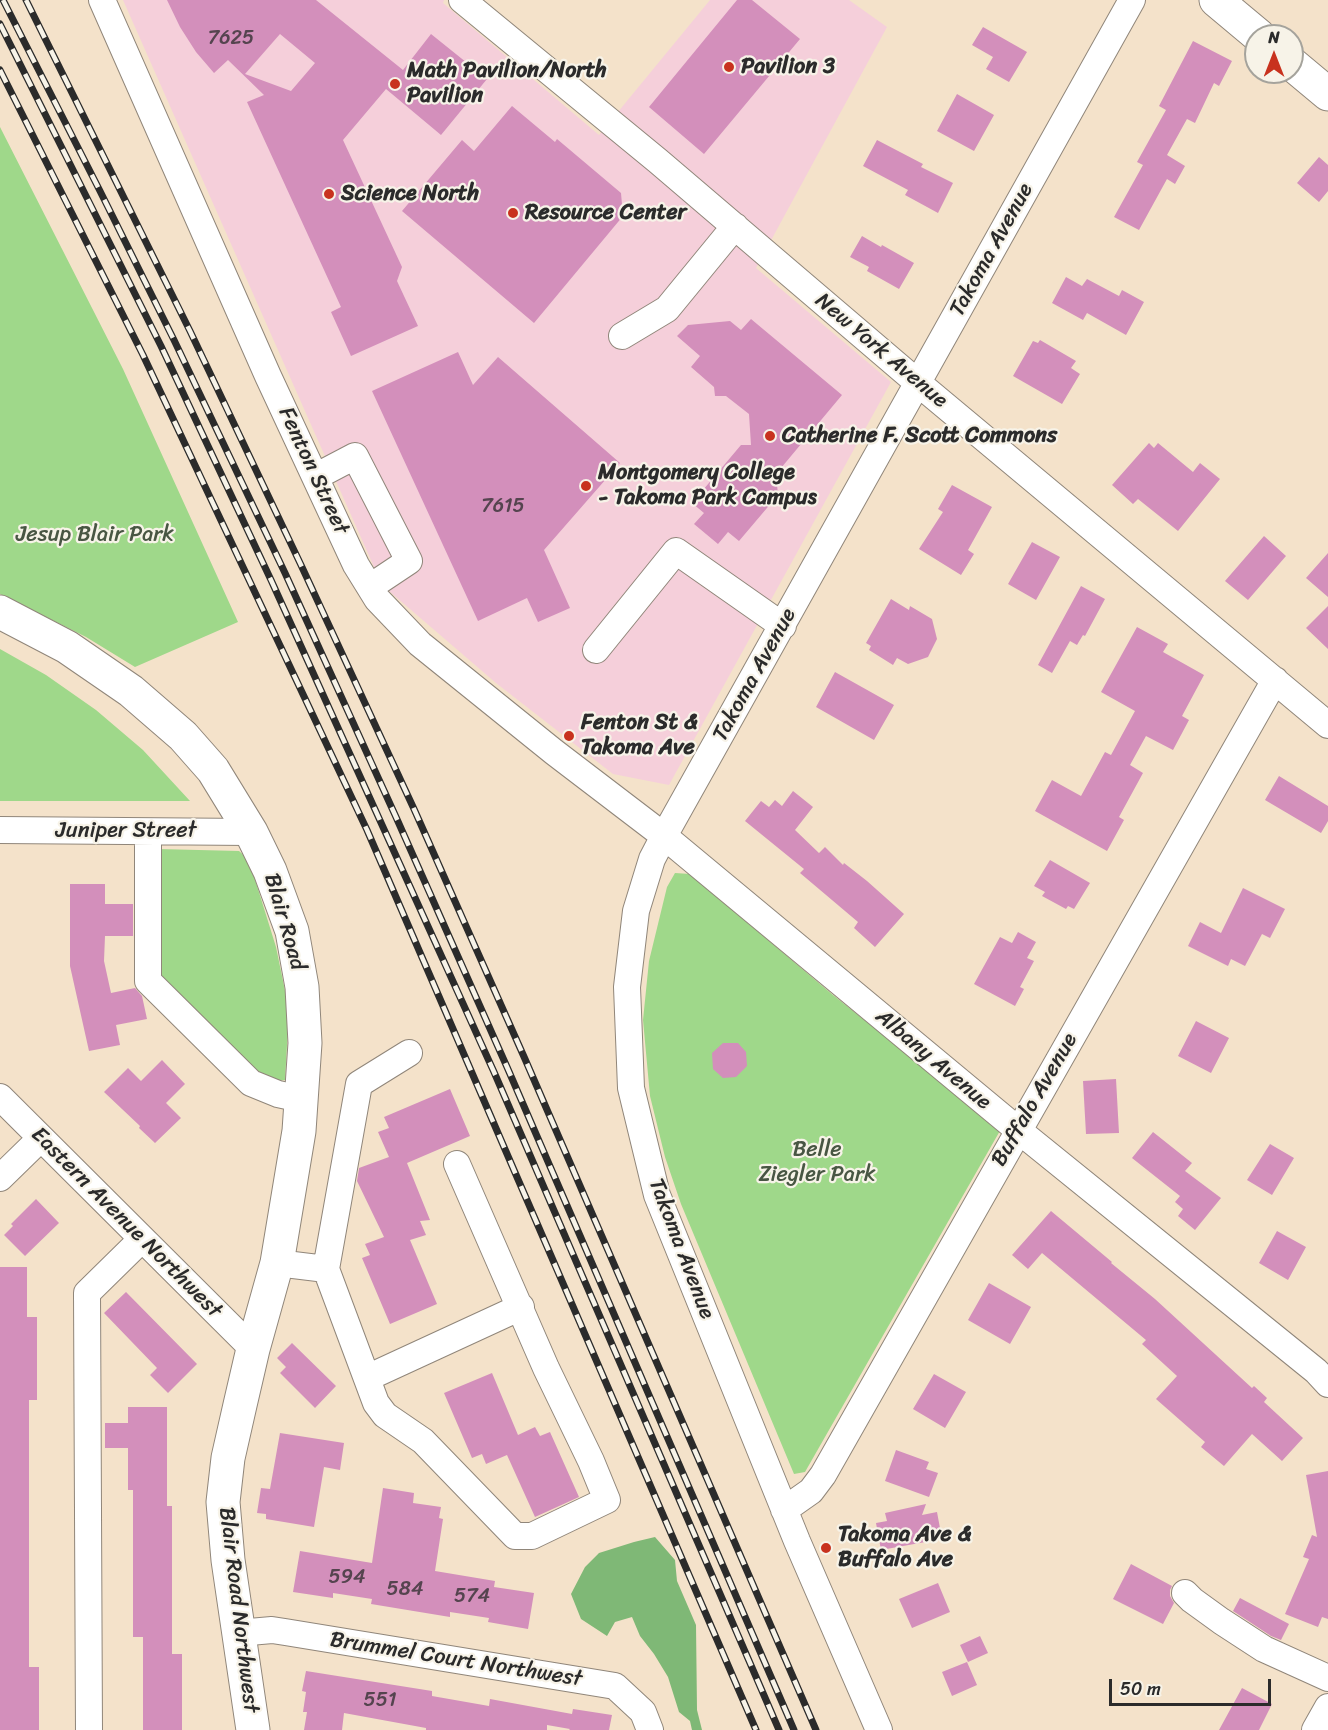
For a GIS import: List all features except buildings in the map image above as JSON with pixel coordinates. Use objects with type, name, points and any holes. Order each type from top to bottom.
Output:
[{"type":"main road","points":[[1216,0],[1245,24]]},
{"type":"main road","points":[[1304,74],[1328,94]]},
{"type":"main road","name":"Blair Road","points":[[0,612],[67,647],[131,691],[183,736],[213,771],[251,832],[270,871],[292,931],[303,987],[305,1043],[299,1131],[278,1263],[253,1349]]},
{"type":"main road","name":"Blair Road Northwest","points":[[253,1349],[228,1458],[223,1502],[228,1560],[253,1730]]},
{"type":"street","name":"Fenton Street","points":[[102,0],[268,376],[356,565],[377,599],[420,644],[554,752],[664,836]]},
{"type":"street","name":"New York Avenue","points":[[462,0],[650,154],[918,383],[1328,725]]},
{"type":"street","name":"Takoma Avenue","points":[[879,1730],[784,1510],[657,1195],[631,1088],[627,987],[636,911],[652,859],[664,836],[1132,0]]},
{"type":"street","points":[[622,336],[667,309],[735,226]]},
{"type":"street","points":[[315,477],[355,456],[409,561],[370,587]]},
{"type":"street","points":[[596,650],[676,552],[783,626]]},
{"type":"street","name":"Buffalo Avenue","points":[[784,1510],[811,1491],[823,1475],[1275,680]]},
{"type":"street","name":"Juniper Street","points":[[0,830],[251,832]]},
{"type":"street","points":[[148,832],[148,981],[251,1083],[278,1094],[301,1099]]},
{"type":"street","name":"Albany Avenue","points":[[664,836],[1018,1130],[1324,1377]]},
{"type":"street","points":[[409,1053],[359,1084],[326,1269],[376,1403],[385,1415],[423,1441],[515,1536],[532,1536],[607,1500],[568,1411],[546,1368],[457,1164]]},
{"type":"street","name":"Eastern Avenue Northwest","points":[[0,1097],[253,1349]]},
{"type":"street","points":[[0,1178],[41,1138]]},
{"type":"street","points":[[89,1730],[87,1293],[142,1239]]},
{"type":"street","points":[[278,1263],[326,1269]]},
{"type":"street","points":[[367,1378],[520,1307]]},
{"type":"street","points":[[1185,1593],[1221,1621],[1264,1649],[1328,1678]]},
{"type":"street","name":"Brummel Court Northwest","points":[[238,1634],[272,1630],[615,1686],[644,1712],[650,1730]]},
{"type":"street","points":[[1315,1730],[1328,1707]]},
{"type":"shaded area","name":"Montgomery College - Takoma Park Campus","points":[[123,0],[444,0],[443,3],[599,135],[710,0],[849,0],[887,27],[756,268],[891,382],[669,785],[613,774],[496,683],[382,585]]},
{"type":"green space","name":"Jesup Blair Park","points":[[0,127],[123,369],[238,622],[135,667],[86,637],[0,594]]},
{"type":"green space","points":[[0,649],[46,675],[96,710],[143,750],[190,801],[0,801]]},
{"type":"green space","points":[[158,849],[239,851],[249,860],[276,947],[289,1010],[285,1080],[269,1082],[247,1067],[161,982]]},
{"type":"green space","name":"Belle Ziegler Park","points":[[675,873],[690,874],[833,995],[1001,1129],[805,1472],[794,1474],[681,1204],[665,1157],[650,1096],[643,1020],[649,961],[667,887]]},
{"type":"green space","points":[[655,1537],[675,1560],[677,1581],[696,1625],[697,1710],[702,1730],[692,1730],[690,1721],[679,1712],[668,1677],[640,1636],[632,1617],[615,1622],[607,1636],[581,1619],[571,1594],[585,1567],[599,1553]]},
{"type":"railway","points":[[3,0],[174,340],[285,573],[507,1067],[794,1730]]},
{"type":"railway","points":[[26,0],[190,331],[414,809],[816,1730]]},
{"type":"railway","points":[[0,24],[161,346],[271,580],[494,1072],[779,1730]]},
{"type":"railway","points":[[0,70],[143,355],[367,830],[756,1730]]},
{"type":"place","name":"Pavilion 3","points":[[729,67]]},
{"type":"place","name":"Math Pavilion/North Pavilion","points":[[395,84]]},
{"type":"place","name":"Science North","points":[[329,194]]},
{"type":"place","name":"Resource Center","points":[[513,213]]},
{"type":"place","name":"Catherine F. Scott Commons","points":[[770,436]]},
{"type":"place","name":"Montgomery College - Takoma Park Campus","points":[[586,486]]},
{"type":"place","name":"Fenton St & Takoma Ave","points":[[569,736]]},
{"type":"place","name":"Takoma Ave & Buffalo Ave","points":[[826,1548]]}]
